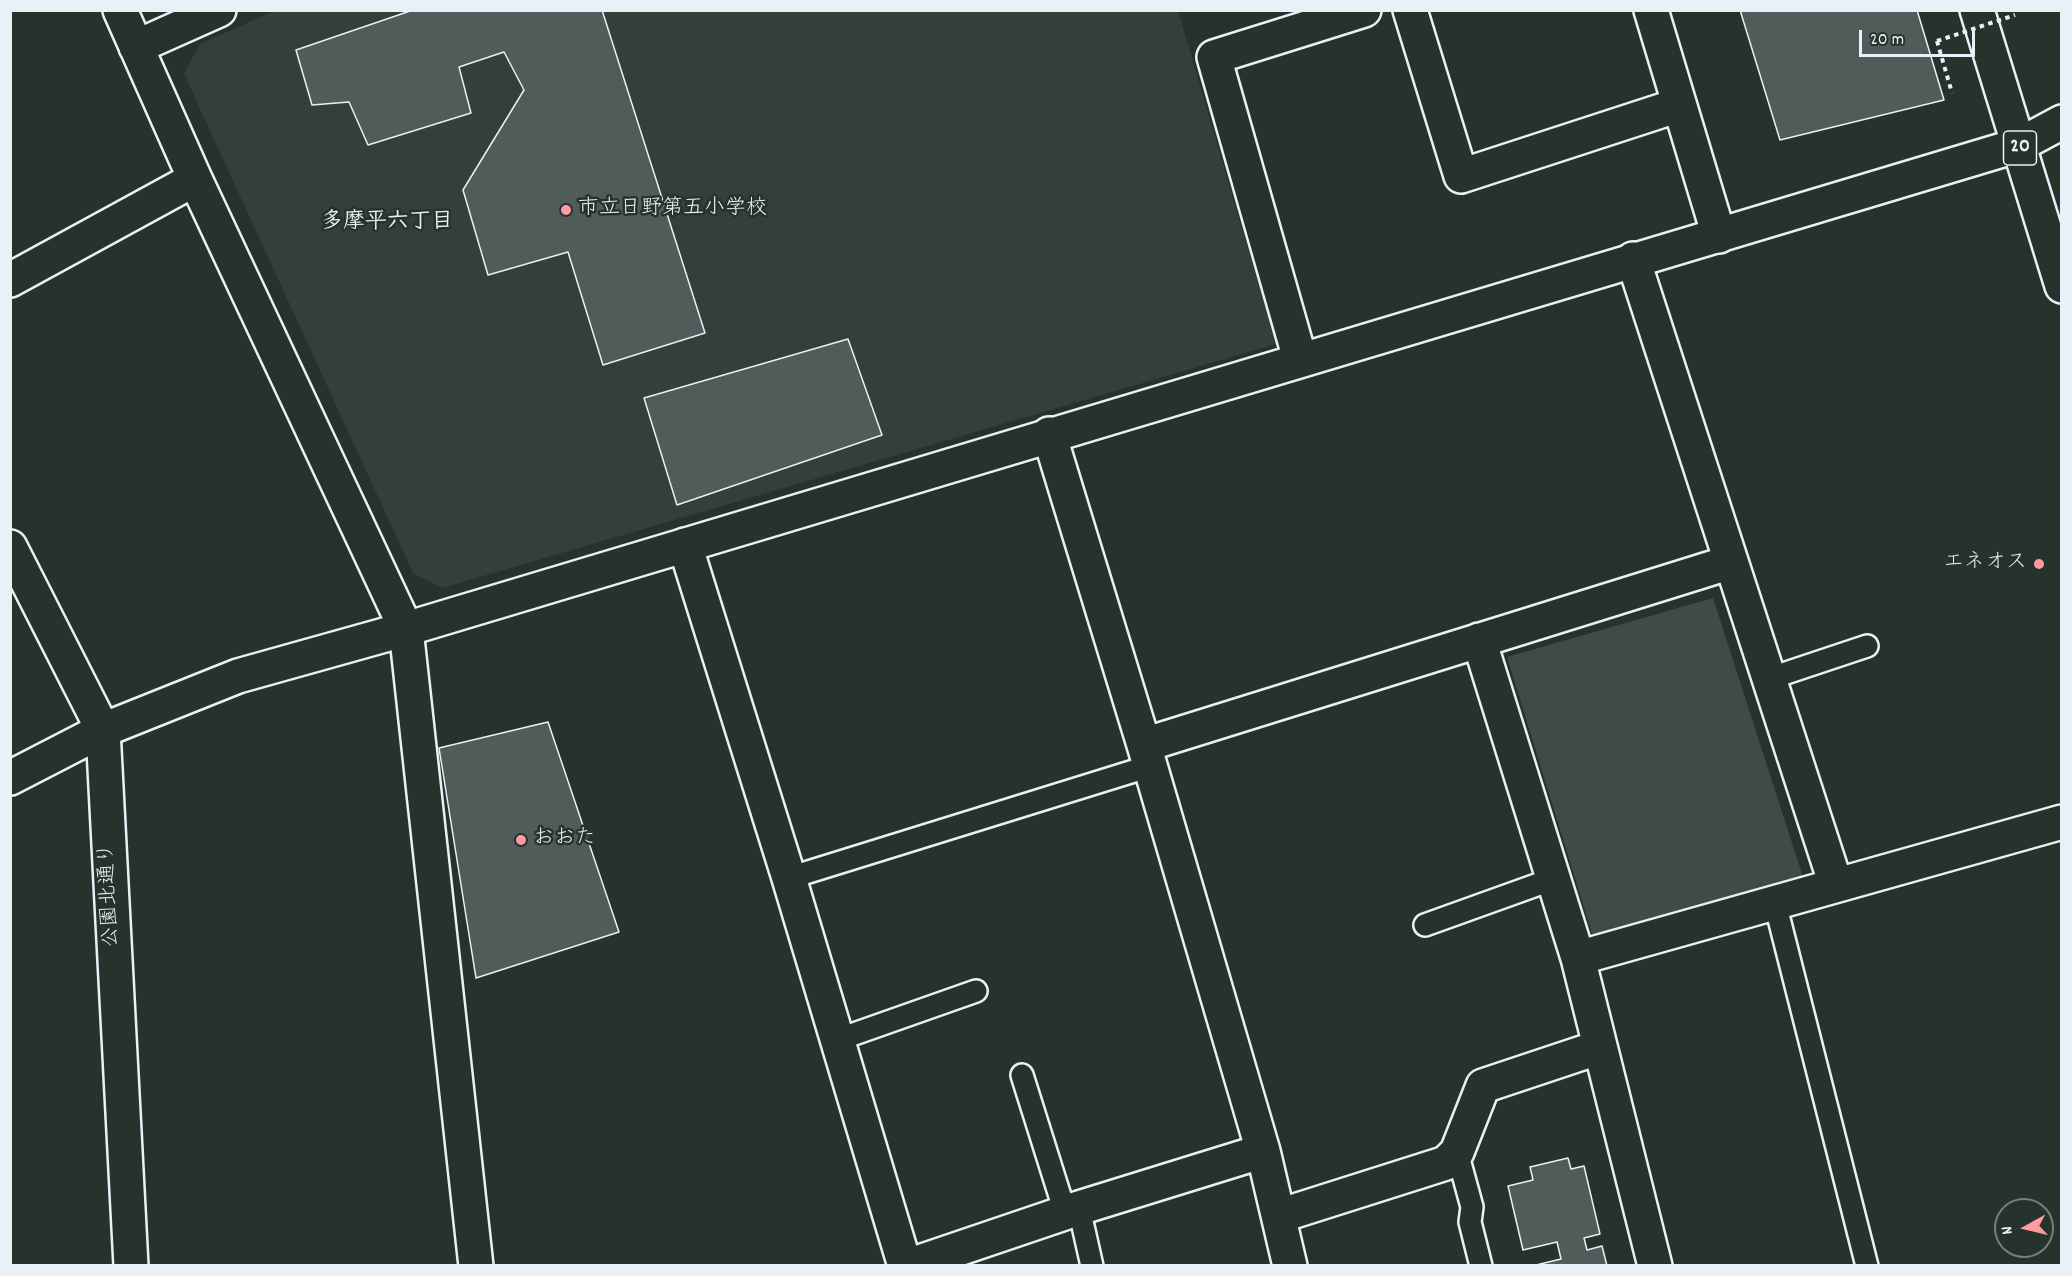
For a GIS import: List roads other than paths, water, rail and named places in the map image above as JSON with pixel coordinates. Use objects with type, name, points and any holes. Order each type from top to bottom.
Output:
[{"type":"main road","points":[[120,10],[195,179],[406,628],[476,1266]]},
{"type":"main road","points":[[136,47],[219,10]]},
{"type":"main road","points":[[1300,359],[1214,57],[1364,10]]},
{"type":"main road","points":[[1410,10],[1461,176],[1679,105]]},
{"type":"main road","points":[[1652,10],[1719,236]]},
{"type":"main road","name":"20","points":[[1977,10],[2061,286]]},
{"type":"main road","points":[[10,778],[103,730],[238,676],[685,545],[2019,145],[2061,122]]},
{"type":"main road","points":[[10,280],[195,179]]},
{"type":"main road","points":[[1633,259],[1836,885]]},
{"type":"main road","points":[[1049,434],[1147,756],[1263,1151],[1290,1266]]},
{"type":"main road","points":[[685,545],[907,1266],[1072,1210],[1263,1151]]},
{"type":"main road","name":"公園北通り","points":[[10,547],[103,730],[131,1266]]},
{"type":"main road","points":[[1147,756],[1479,640],[1731,562]]},
{"type":"main road","points":[[1479,640],[1578,958],[1655,1266]]},
{"type":"main road","points":[[1578,958],[2061,822]]},
{"type":"main road","points":[[1279,1216],[1446,1163],[1456,1152],[1483,1086],[1600,1047]]},
{"type":"lane","points":[[1768,679],[1867,646]]},
{"type":"lane","points":[[789,878],[1147,756]]},
{"type":"lane","points":[[1425,925],[1553,879]]},
{"type":"lane","points":[[1775,903],[1867,1266]]},
{"type":"lane","points":[[837,1040],[976,992]]},
{"type":"lane","points":[[1022,1075],[1092,1266]]},
{"type":"lane","points":[[1456,1152],[1472,1207],[1470,1222],[1481,1266]]},
{"type":"place","name":"市立日野第五小学校","points":[[566,210]]},
{"type":"place","name":"エネオス","points":[[2039,564]]},
{"type":"place","name":"おおた","points":[[521,840]]},
{"type":"district","name":"多摩平六丁目","points":[[387,224]]}]
